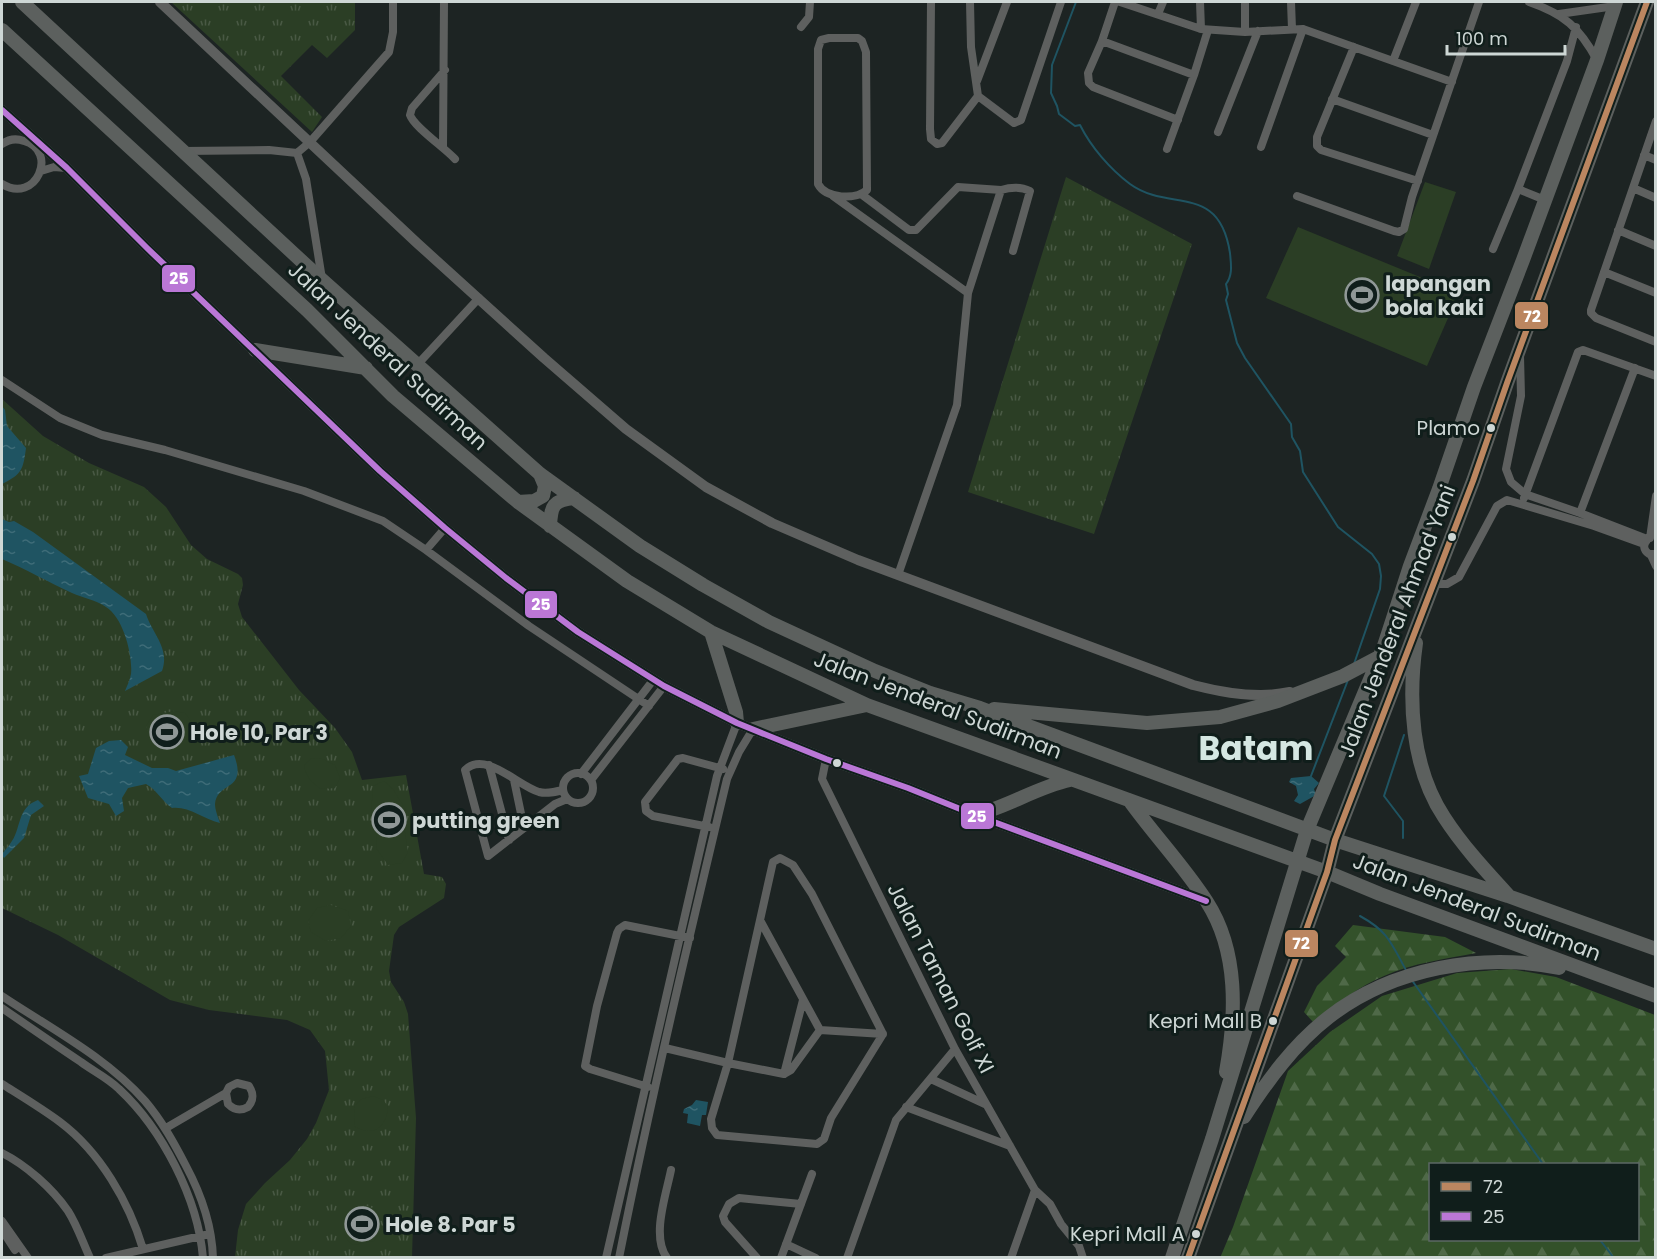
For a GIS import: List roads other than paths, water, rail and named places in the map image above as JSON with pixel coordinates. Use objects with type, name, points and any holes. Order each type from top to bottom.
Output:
[{"type":"highway","name":"Jalan Jenderal Sudirman","points":[[22,2],[322,280],[540,474],[640,546],[703,585],[769,622],[875,671],[930,693],[980,708],[1335,840],[1508,896],[1656,949]]},
{"type":"highway","name":"Jalan Jenderal Ahmad Yani","points":[[1188,1257],[1327,872],[1335,840],[1473,482],[1519,348],[1647,2]]},
{"type":"highway","name":"Jalan Jenderal Ahmad Yani","points":[[1172,1257],[1212,1139],[1307,830],[1382,652],[1474,387],[1597,60],[1615,4]]},
{"type":"highway","name":"Jalan Jenderal Sudirman","points":[[2,30],[299,303],[393,396],[518,502],[550,526],[627,581],[711,632],[867,705],[1327,872],[1656,997]]},
{"type":"highway","points":[[1545,200],[1571,209]]},
{"type":"highway","points":[[255,350],[366,368]]},
{"type":"highway","points":[[518,502],[534,501],[543,496],[545,486],[540,474]]},
{"type":"highway","points":[[550,526],[551,512],[556,503],[560,499],[574,498]]},
{"type":"highway","points":[[1419,623],[1413,662],[1413,708],[1416,745],[1423,769],[1444,817],[1471,855],[1508,896]]},
{"type":"highway","points":[[711,632],[736,712],[737,723]]},
{"type":"highway","points":[[980,708],[1147,723],[1220,717],[1256,708],[1349,673],[1382,652],[1405,654]]},
{"type":"highway","points":[[753,729],[867,705]]},
{"type":"highway","points":[[975,815],[1044,787],[1070,780]]},
{"type":"highway","points":[[1129,800],[1206,901],[1223,937],[1231,970],[1234,997],[1227,1069],[1212,1139]]},
{"type":"highway","points":[[1230,1141],[1264,1086],[1311,1033],[1350,1003],[1401,979],[1458,965],[1491,961],[1536,963],[1656,997]]},
{"type":"highway","points":[[1191,1200],[1207,1205]]},
{"type":"street","points":[[160,2],[582,392],[661,455],[706,487],[772,523],[897,575],[1202,688],[1249,695],[1274,695],[1309,688]]},
{"type":"street","points":[[183,150],[269,150],[297,153],[310,142],[389,52],[393,32],[393,2]]},
{"type":"street","points":[[443,147],[444,2]]},
{"type":"street","points":[[801,27],[809,16],[810,2]]},
{"type":"street","points":[[931,2],[930,129],[933,142],[937,144],[942,143],[978,96],[971,47],[970,2]]},
{"type":"street","points":[[977,82],[1007,2]]},
{"type":"street","points":[[978,96],[1014,123],[1021,120],[1061,2]]},
{"type":"street","points":[[1115,2],[1088,73],[1089,83],[1093,87],[1178,120]]},
{"type":"street","points":[[1120,2],[1204,29],[1245,32],[1303,29],[1452,82]]},
{"type":"street","points":[[1158,14],[1163,2]]},
{"type":"street","points":[[1167,149],[1194,75],[1204,29],[1200,2]]},
{"type":"street","points":[[1245,2],[1245,32]]},
{"type":"street","points":[[1291,2],[1292,29]]},
{"type":"street","points":[[1393,61],[1416,2]]},
{"type":"street","points":[[1297,196],[1399,232],[1404,229],[1412,197],[1479,2]]},
{"type":"street","points":[[1529,2],[1559,14],[1576,27],[1597,60]]},
{"type":"street","points":[[1559,14],[1615,4]]},
{"type":"street","points":[[1493,249],[1567,61],[1576,27]]},
{"type":"street","points":[[1261,147],[1303,29]]},
{"type":"street","points":[[1218,132],[1258,31]]},
{"type":"street","points":[[833,196],[861,194],[867,189],[866,52],[862,41],[858,38],[821,40],[818,49],[818,184],[822,191],[833,196],[968,292]]},
{"type":"street","points":[[1102,41],[1194,75]]},
{"type":"street","points":[[1354,47],[1317,137],[1317,146],[1321,150],[1418,181]]},
{"type":"street","points":[[445,70],[412,108],[410,115],[413,122],[454,159]]},
{"type":"street","points":[[1332,99],[1433,135]]},
{"type":"street","points":[[5,142],[13,129],[6,113]]},
{"type":"street","points":[[6,113],[67,168],[147,248],[380,471],[445,528],[578,632],[664,686],[737,723],[826,759],[1206,901]]},
{"type":"street","points":[[1656,121],[1591,313],[1593,316],[1656,342]]},
{"type":"street","points":[[2,186],[23,188],[37,179],[42,163],[36,148],[22,140],[5,142]]},
{"type":"street","points":[[297,153],[306,179],[322,280]]},
{"type":"street","points":[[1644,155],[1656,160]]},
{"type":"street","points":[[41,171],[54,167],[67,168]]},
{"type":"street","points":[[861,194],[909,230],[916,230],[958,187],[1000,190],[1010,187],[1023,188],[1030,191],[1012,251]]},
{"type":"street","points":[[1633,188],[1656,198]]},
{"type":"street","points":[[1518,189],[1545,200]]},
{"type":"street","points":[[897,575],[957,405],[968,292],[1000,190]]},
{"type":"street","points":[[1618,230],[1656,246]]},
{"type":"street","points":[[1604,272],[1656,293]]},
{"type":"street","points":[[417,365],[479,298]]},
{"type":"street","points":[[1519,348],[1521,396],[1506,469],[1511,482],[1525,494],[1581,513],[1594,523]]},
{"type":"street","points":[[1522,504],[1576,354],[1583,350],[1656,376]]},
{"type":"street","points":[[1581,513],[1635,368]]},
{"type":"street","points":[[2,380],[60,418],[102,435],[165,450],[304,491],[383,521],[529,626],[649,706]]},
{"type":"street","points":[[1656,496],[1646,552],[1653,554],[1656,566]]},
{"type":"street","points":[[1434,584],[1447,584],[1459,577],[1497,506],[1507,500],[1649,540]]},
{"type":"street","points":[[426,550],[445,528]]},
{"type":"street","points":[[581,774],[591,780],[593,790],[589,798],[581,803],[571,802],[563,790],[568,777],[581,774],[654,679]]},
{"type":"street","points":[[591,780],[664,686]]},
{"type":"street","points":[[606,1257],[678,936],[720,767],[737,723]]},
{"type":"street","points":[[619,1257],[645,1126],[729,772],[753,729]]},
{"type":"street","points":[[715,828],[653,816],[646,811],[645,802],[678,759],[683,758],[720,767],[729,772]]},
{"type":"street","name":"Jalan Taman Golf XI","points":[[826,759],[822,779],[954,1049],[1035,1190],[1050,1204],[1061,1224],[1079,1246],[1083,1257]]},
{"type":"street","points":[[563,790],[539,792],[489,765],[469,767],[465,770],[488,856],[555,804],[567,799]]},
{"type":"street","points":[[489,765],[509,840]]},
{"type":"street","points":[[514,780],[524,828]]},
{"type":"street","points":[[776,859],[786,860],[793,865],[812,894],[884,1034],[831,1118],[824,1138],[817,1144],[717,1135],[712,1128],[711,1119],[728,1063],[773,862],[776,859]]},
{"type":"street","points":[[761,922],[820,1030]]},
{"type":"street","points":[[655,1089],[590,1070],[585,1066],[597,1006],[619,928],[625,926],[690,938]]},
{"type":"street","points":[[2,996],[122,1078],[146,1102],[166,1128],[195,1184],[212,1233],[213,1257]]},
{"type":"street","points":[[784,1074],[803,1000]]},
{"type":"street","points":[[2,1008],[118,1088],[133,1105],[177,1168],[201,1236],[203,1257]]},
{"type":"street","points":[[665,1048],[784,1074],[791,1070],[820,1030]]},
{"type":"street","points":[[820,1030],[884,1034]]},
{"type":"street","points":[[847,1257],[896,1120],[932,1079],[954,1049]]},
{"type":"street","points":[[932,1079],[986,1104]]},
{"type":"street","points":[[2,1084],[62,1123],[94,1156],[123,1198],[136,1225],[143,1249]]},
{"type":"street","points":[[166,1128],[226,1093]]},
{"type":"street","points":[[906,1107],[1010,1146]]},
{"type":"street","points":[[2,1153],[37,1178],[68,1212],[90,1257]]},
{"type":"street","points":[[667,1257],[661,1245],[659,1230],[671,1170]]},
{"type":"street","points":[[781,1257],[812,1174]]},
{"type":"street","points":[[1011,1257],[1035,1190]]},
{"type":"street","points":[[758,1257],[725,1222],[723,1216],[729,1204],[740,1198],[801,1204]]},
{"type":"street","points":[[2,1221],[28,1257]]},
{"type":"street","points":[[2,1230],[21,1257]]},
{"type":"street","points":[[106,1257],[212,1233]]},
{"type":"street","points":[[786,1244],[816,1257]]},
{"type":"water","points":[[2,406],[5,410],[7,426],[26,448],[24,462],[18,474],[2,484]]},
{"type":"water","points":[[2,519],[9,522],[14,521],[33,532],[146,614],[164,655],[162,671],[125,691],[131,674],[130,657],[126,637],[112,612],[94,601],[72,593],[2,559]]},
{"type":"water","points":[[121,740],[128,747],[125,755],[152,768],[168,768],[176,771],[234,755],[237,767],[235,781],[221,792],[215,804],[220,823],[184,809],[172,808],[146,784],[128,788],[122,798],[124,811],[116,816],[109,804],[88,798],[79,776],[88,774],[96,748],[109,741]]},
{"type":"water","points":[[1311,776],[1319,783],[1314,789],[1316,795],[1300,804],[1294,801],[1298,795],[1296,786],[1289,782],[1291,778]]},
{"type":"water","points":[[38,800],[44,806],[31,815],[24,838],[4,858],[2,855],[14,838],[23,813],[26,808]]},
{"type":"water","points":[[696,1100],[708,1102],[706,1115],[702,1115],[700,1126],[687,1123],[688,1114],[683,1113],[684,1109]]},
{"type":"waterway","points":[[1076,2],[1052,65],[1051,93],[1059,114],[1075,126],[1080,125],[1102,157],[1130,184],[1161,197],[1191,203],[1215,216],[1224,231],[1230,253],[1231,269],[1226,284],[1228,294],[1226,300],[1237,343],[1291,424],[1292,437],[1300,451],[1303,472],[1338,527],[1372,554],[1379,564],[1380,589],[1354,664]]},
{"type":"waterway","points":[[1311,776],[1348,680]]},
{"type":"waterway","points":[[1403,838],[1403,821],[1384,796],[1404,735]]},
{"type":"waterway","points":[[1360,916],[1383,933],[1407,972]]},
{"type":"waterway","points":[[1411,979],[1542,1163]]},
{"type":"waterway","points":[[1601,1241],[1614,1258]]},
{"type":"place","name":"lapangan bola kaki","points":[[1362,295]]},
{"type":"place","name":"Plamo","points":[[1491,428]]},
{"type":"place","name":"Hole 10, Par 3","points":[[167,732]]},
{"type":"place","name":"putting green","points":[[389,820]]},
{"type":"place","name":"Kepri Mall B","points":[[1273,1021]]},
{"type":"place","name":"Hole 8. Par 5","points":[[362,1224]]},
{"type":"place","name":"Kepri Mall A","points":[[1196,1234]]},
{"type":"district","name":"Batam","points":[[1256,748]]}]
